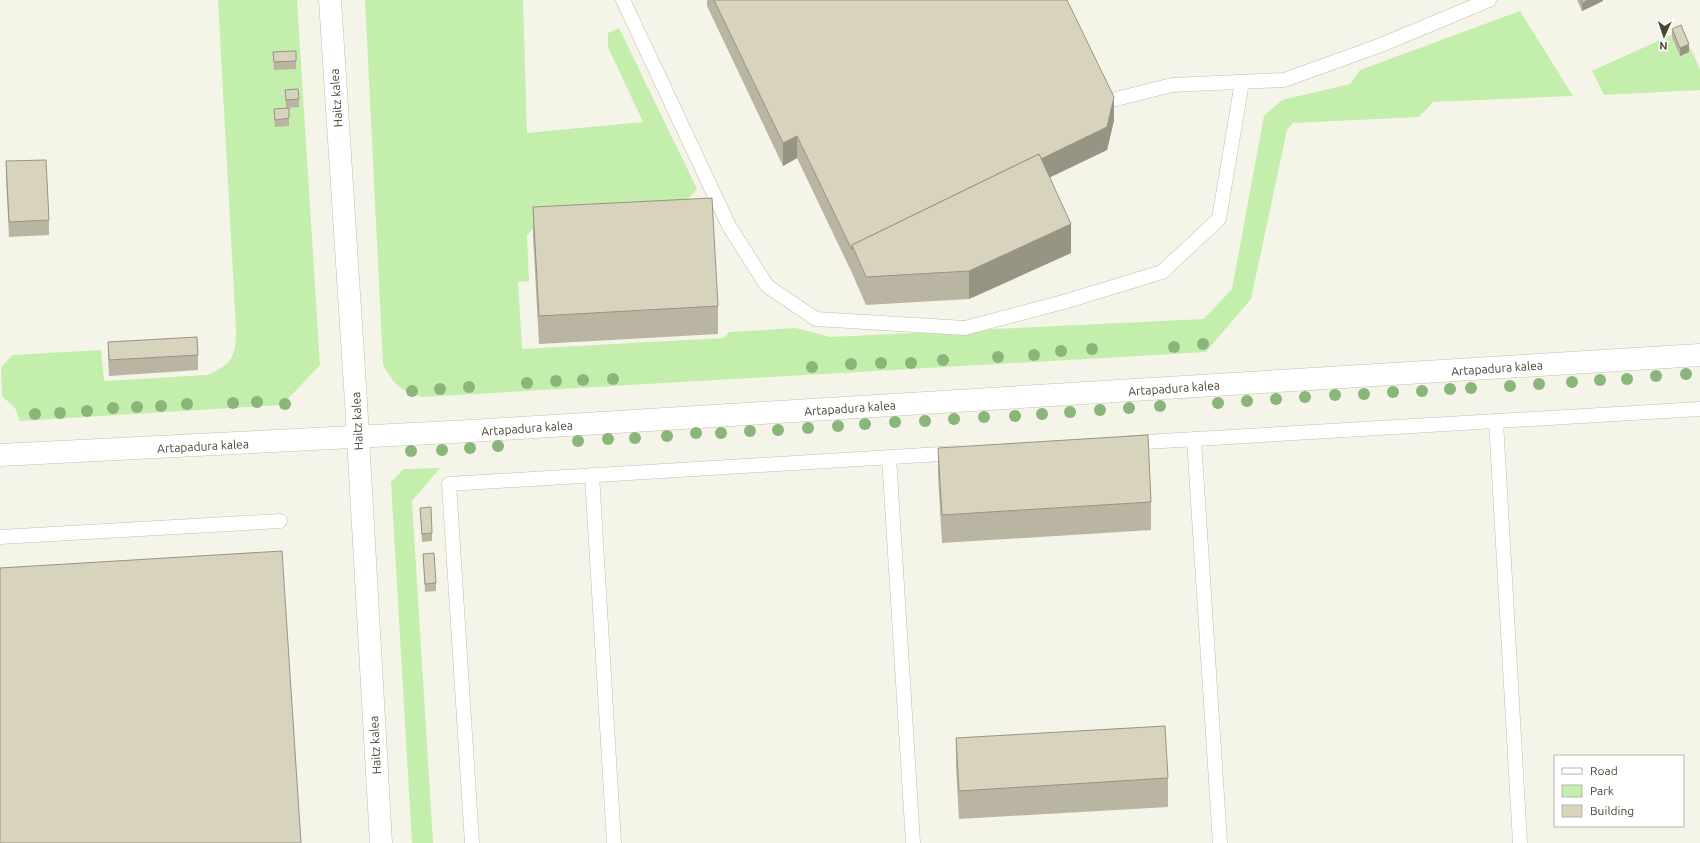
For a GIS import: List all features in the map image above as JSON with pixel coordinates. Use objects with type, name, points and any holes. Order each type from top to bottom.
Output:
[{"type":"street","name":"Haitz kalea","points":[[330,0],[358,437],[381,843]]},
{"type":"street","name":"Artapadura kalea","points":[[0,455],[358,437],[1700,355]]},
{"type":"lane","points":[[623,0],[729,226],[767,286],[816,319],[965,328],[1067,301],[1162,272],[1219,219],[1242,82]]},
{"type":"lane","points":[[1116,99],[1172,85],[1284,80],[1381,45],[1489,0]]},
{"type":"lane","points":[[1116,444],[1700,409]]},
{"type":"lane","points":[[1496,421],[1520,843]]},
{"type":"lane","points":[[1194,439],[1220,843]]},
{"type":"lane","points":[[472,843],[449,484],[967,453]]},
{"type":"lane","points":[[889,457],[913,843]]},
{"type":"lane","points":[[592,475],[614,843]]},
{"type":"lane","points":[[0,537],[280,521]]},
{"type":"green space","points":[[218,0],[297,0],[320,365],[282,405],[20,421],[15,408],[2,396],[1,368],[12,355],[101,350],[104,381],[207,375],[228,363],[234,353],[236,329]]},
{"type":"green space","points":[[365,0],[523,0],[527,133],[643,122],[608,47],[608,33],[619,28],[697,189],[687,200],[699,221],[532,230],[527,235],[529,281],[518,282],[522,349],[724,338],[729,332],[796,328],[830,337],[1204,319],[1232,289],[1264,116],[1282,100],[1350,84],[1360,70],[1520,11],[1573,96],[1433,102],[1419,117],[1293,123],[1287,130],[1251,299],[1206,352],[422,397],[414,395],[398,386],[390,377],[383,364]]},
{"type":"green space","points":[[1682,30],[1700,69],[1700,90],[1604,95],[1592,71]]},
{"type":"green space","points":[[440,468],[412,501],[433,843],[412,843],[391,482],[404,469]]},
{"type":"building","points":[[714,0],[1067,0],[1114,97],[1107,127],[1041,159],[1039,154],[852,245],[852,250],[797,136],[783,143]]},
{"type":"building","points":[[1581,0],[1588,0],[1582,3]]},
{"type":"building","points":[[1681,25],[1689,44],[1680,48],[1672,29]]},
{"type":"building","points":[[296,51],[296,61],[274,62],[273,52]]},
{"type":"building","points":[[298,89],[299,99],[286,100],[285,90]]},
{"type":"building","points":[[289,108],[289,118],[275,120],[274,109]]},
{"type":"building","points":[[1039,154],[1071,224],[969,271],[866,277],[852,245]]},
{"type":"building","points":[[46,160],[49,220],[9,222],[6,161]]},
{"type":"building","points":[[712,198],[718,306],[539,316],[533,207]]},
{"type":"building","points":[[197,337],[198,355],[109,360],[108,342]]},
{"type":"building","points":[[1148,435],[1151,502],[942,515],[938,448]]},
{"type":"building","points":[[431,507],[432,533],[422,534],[420,508]]},
{"type":"building","points":[[282,551],[301,843],[0,843],[0,568]]},
{"type":"building","points":[[434,553],[436,583],[425,584],[423,554]]},
{"type":"building","points":[[1165,726],[1168,778],[959,791],[956,738]]}]
